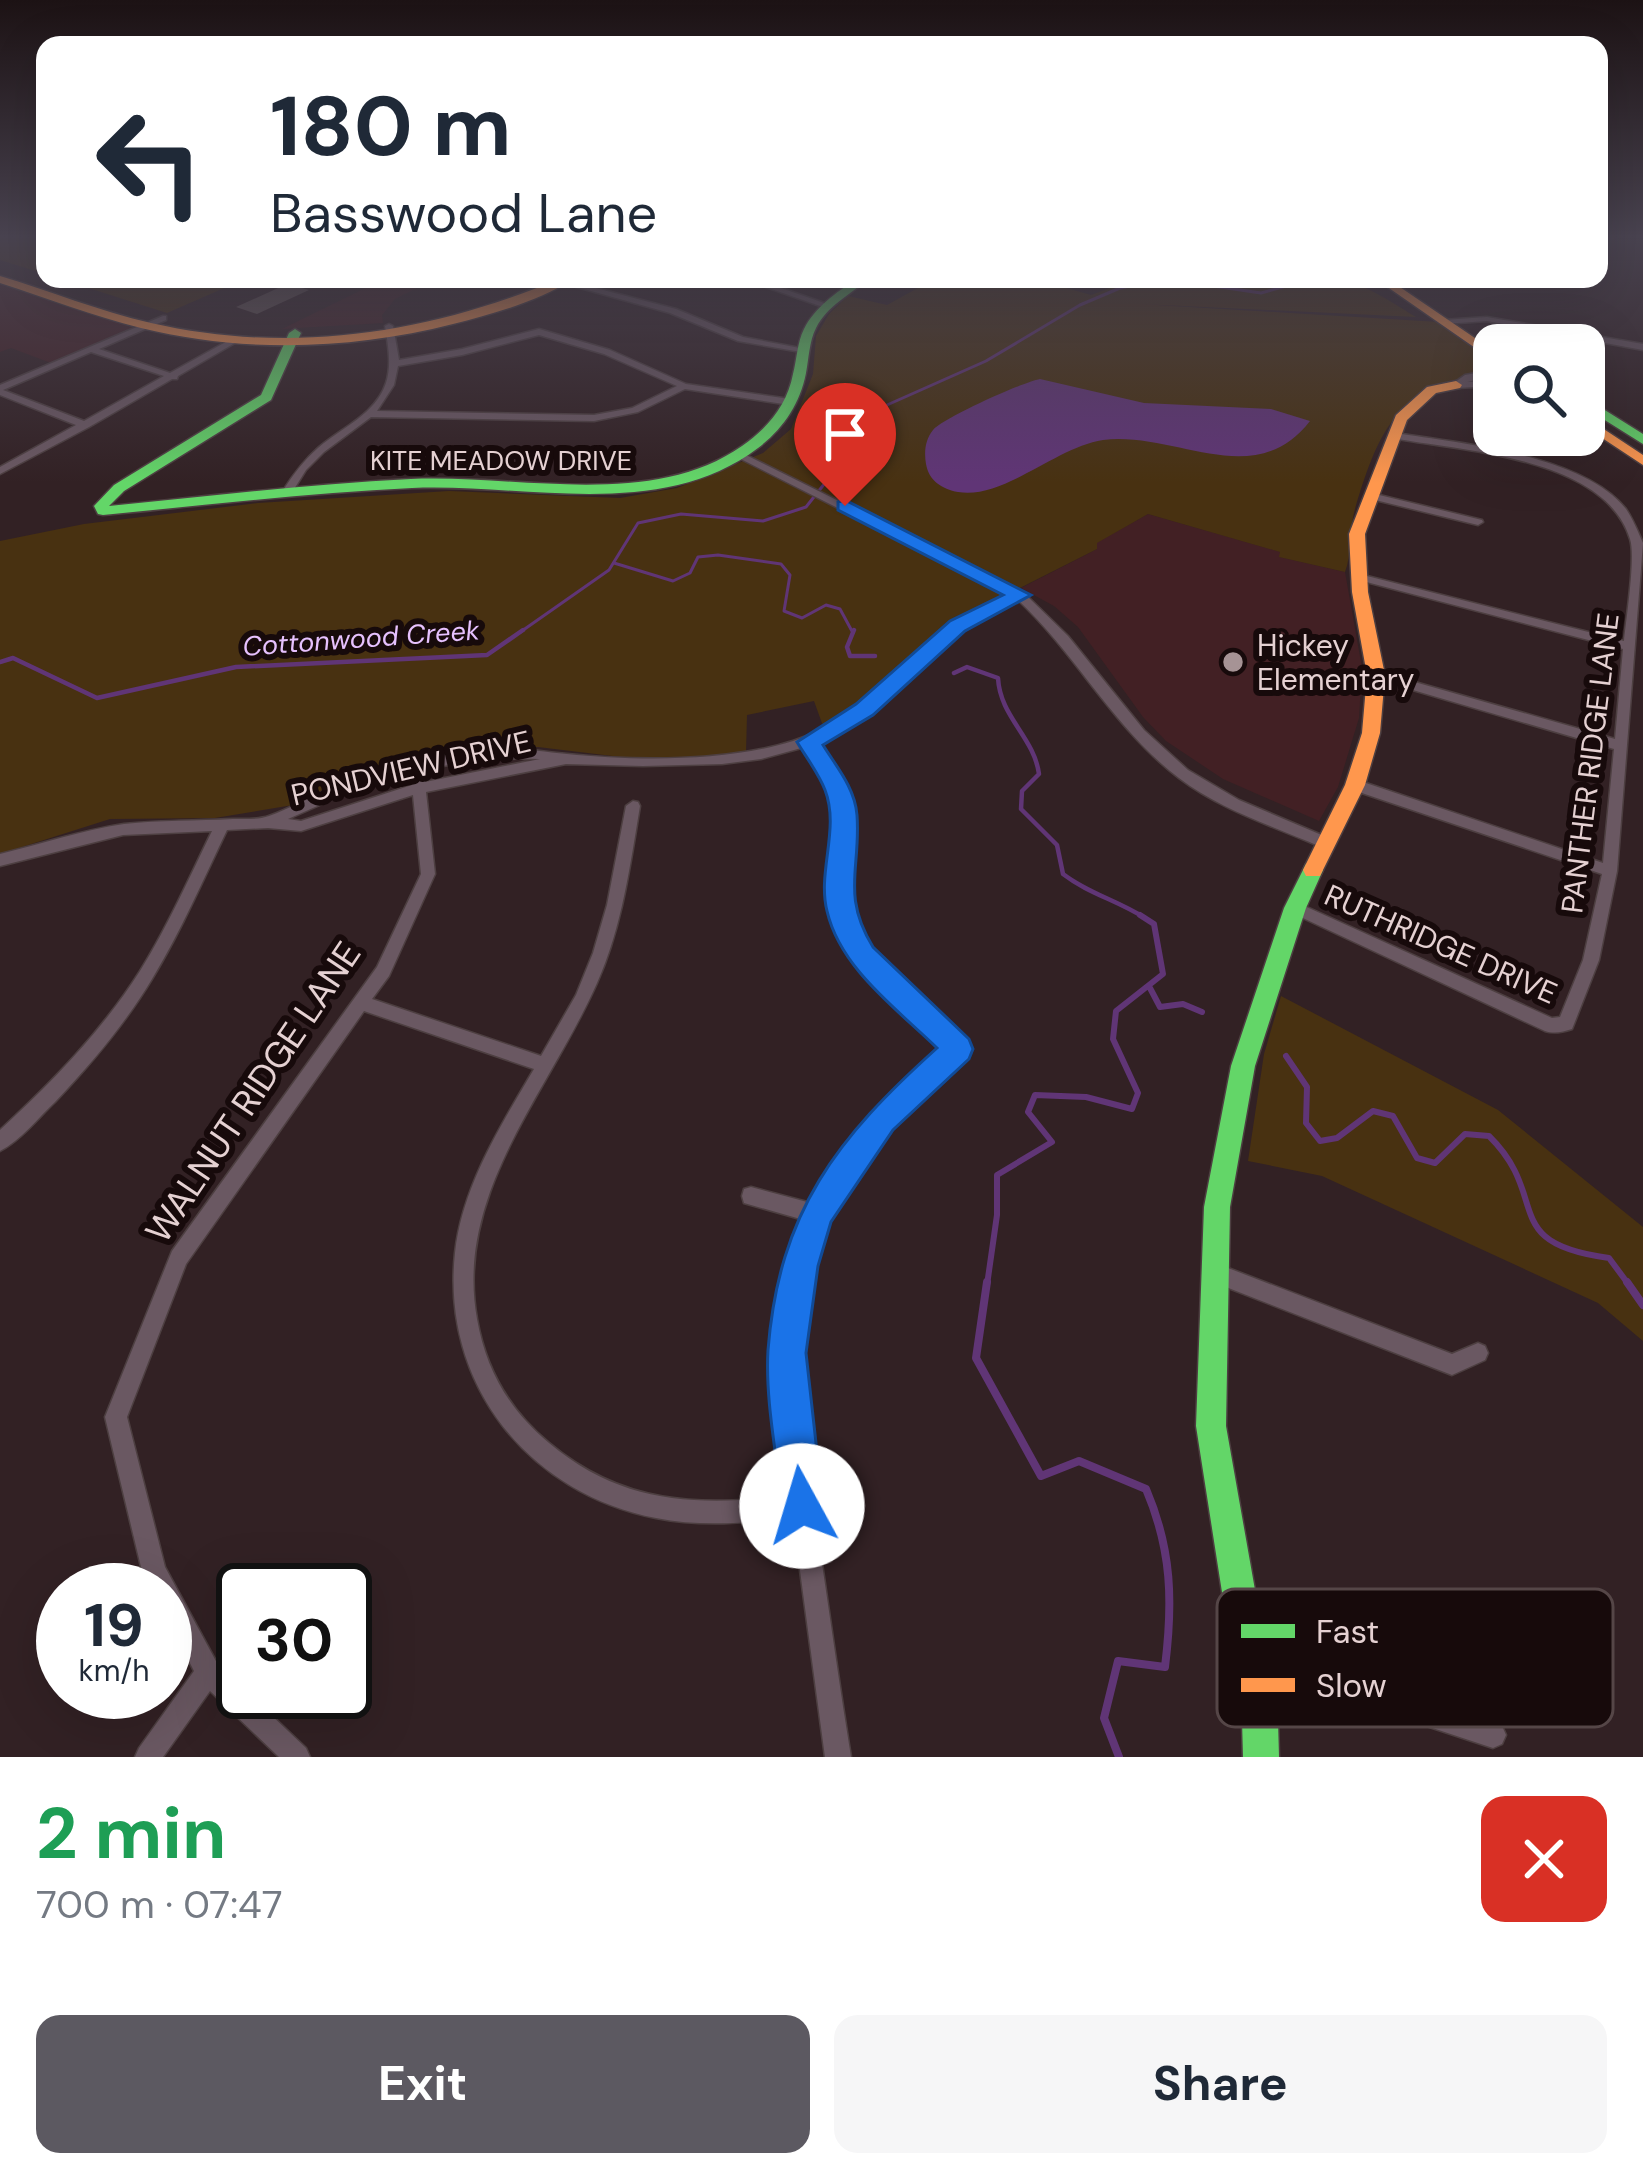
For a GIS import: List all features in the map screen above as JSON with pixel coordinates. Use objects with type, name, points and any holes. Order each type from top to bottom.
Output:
[{"type":"street","points":[[143,319],[236,340],[391,330],[457,319]]},
{"type":"street","points":[[145,319],[293,337]]},
{"type":"street","points":[[694,319],[753,343],[801,349]]},
{"type":"street","name":"KITE MEADOW DRIVE","points":[[293,337],[279,363],[276,385],[266,397],[119,488],[101,506],[104,512],[286,492],[456,482],[625,489],[692,476],[740,455],[777,429],[800,374],[801,349],[818,319]]},
{"type":"street","points":[[1450,319],[1473,331]]},
{"type":"street","points":[[1450,319],[1473,339]]},
{"type":"street","points":[[1453,321],[1531,325],[1643,347]]},
{"type":"street","points":[[0,390],[154,322]]},
{"type":"street","points":[[286,492],[306,461],[369,415],[386,396],[397,363],[391,330]]},
{"type":"street","points":[[397,363],[539,332],[607,352],[683,386],[790,402]]},
{"type":"street","points":[[0,471],[236,340]]},
{"type":"street","points":[[91,349],[175,377]]},
{"type":"street","points":[[1456,385],[1473,376]]},
{"type":"street","points":[[1238,1589],[1210,1426],[1217,1207],[1243,1066],[1294,908],[1355,785],[1371,733],[1376,675],[1359,577],[1358,534],[1401,418],[1432,390],[1473,384]]},
{"type":"street","points":[[369,415],[594,418],[647,405],[683,386]]},
{"type":"street","points":[[0,390],[86,425]]},
{"type":"street","points":[[1605,415],[1643,440]]},
{"type":"street","points":[[1605,435],[1643,461]]},
{"type":"street","name":"PANTHER RIDGE LANE","points":[[1395,436],[1504,454],[1550,468],[1619,507],[1638,544],[1610,871],[1592,960],[1566,1024]]},
{"type":"street","points":[[740,455],[1020,595],[1056,626],[1133,728],[1184,775],[1326,842]]},
{"type":"street","points":[[1371,496],[1478,522]]},
{"type":"street","points":[[1359,577],[1630,647]]},
{"type":"street","name":"PONDVIEW DRIVE","points":[[0,860],[123,830],[268,823],[301,826],[418,778],[566,759],[727,761],[809,742],[864,710],[958,626],[1020,595]]},
{"type":"street","points":[[1376,675],[1621,746]]},
{"type":"street","points":[[809,742],[838,790],[844,814],[838,881],[840,910],[850,934],[862,955],[958,1049],[881,1119],[816,1214],[800,1266],[787,1353],[802,1506],[838,1757]]},
{"type":"street","name":"WALNUT RIDGE LANE","points":[[152,1563],[116,1417],[179,1258],[383,971],[428,874],[418,778]]},
{"type":"street","points":[[1355,785],[1610,871]]},
{"type":"street","points":[[633,806],[619,891],[584,996],[478,1187],[466,1227],[459,1280],[480,1374],[507,1419],[548,1459],[614,1498],[687,1514],[802,1506]]},
{"type":"street","points":[[0,1142],[57,1090],[108,1027],[158,955],[221,827]]},
{"type":"street","name":"RUTHRIDGE DRIVE","points":[[1294,908],[1551,1027],[1566,1024]]},
{"type":"street","points":[[362,1003],[545,1065]]},
{"type":"street","points":[[751,1196],[816,1214]]},
{"type":"street","points":[[1215,1273],[1451,1365],[1478,1353]]},
{"type":"street","name":"WALNUT RIDGE LANE","points":[[192,1641],[208,1672],[297,1757]]},
{"type":"street","points":[[148,1757],[208,1672]]},
{"type":"street","points":[[1257,1727],[1261,1757]]},
{"type":"street","points":[[1469,1727],[1493,1735]]},
{"type":"shaded area","points":[[0,319],[110,319],[134,327],[51,363],[11,348],[0,352]]},
{"type":"shaded area","points":[[302,319],[382,319],[383,323],[282,329]]},
{"type":"shaded area","points":[[826,319],[1389,319],[1439,322],[1473,346],[1473,376],[1416,398],[1386,431],[1353,517],[1345,572],[1279,557],[1280,552],[1148,514],[1097,543],[1097,549],[959,619],[864,701],[823,726],[814,701],[747,715],[746,752],[662,762],[538,747],[494,748],[299,804],[215,818],[110,819],[0,854],[0,541],[84,524],[258,503],[449,491],[620,498],[677,488],[763,453],[791,429],[813,374],[816,336]]},
{"type":"shaded area","points":[[1040,379],[1144,403],[1271,409],[1310,421],[1288,442],[1264,453],[1213,454],[1158,443],[1103,440],[993,488],[958,492],[933,480],[925,455],[933,430],[984,401]]},
{"type":"shaded area","name":"Hickey Elementary","points":[[1148,514],[1281,552],[1280,557],[1345,572],[1362,668],[1359,718],[1338,787],[1319,821],[1223,779],[1166,741],[1078,627],[1054,606],[1021,588],[1097,549],[1096,543]]},
{"type":"shaded area","points":[[1281,996],[1498,1110],[1643,1227],[1643,1341],[1598,1303],[1322,1176],[1248,1161],[1264,1054]]},
{"type":"waterway","name":"Cottonwood Creek","points":[[519,633],[609,570],[638,523],[681,514],[763,521],[806,507],[829,478],[836,438],[860,417],[986,361],[1057,319]]},
{"type":"waterway","points":[[614,563],[673,581],[690,573],[698,557],[718,555],[781,564],[790,575],[784,611],[802,618],[826,605],[840,609],[853,633]]},
{"type":"waterway","name":"Cottonwood Creek","points":[[0,662],[13,658],[97,698],[236,667],[487,655],[523,630]]},
{"type":"waterway","points":[[853,633],[847,647],[850,656],[875,656]]},
{"type":"waterway","points":[[954,673],[967,667],[998,678],[1005,704],[1031,749],[1039,774],[1022,791],[1021,809],[1057,845],[1063,874],[1142,916]]},
{"type":"waterway","points":[[987,1285],[997,1215],[997,1175],[1052,1142],[1028,1112],[1035,1095],[1086,1097],[1132,1109],[1138,1093],[1113,1039],[1116,1011],[1163,974],[1154,924],[1142,916]]},
{"type":"waterway","points":[[1150,988],[1160,1007],[1183,1004],[1202,1012]]},
{"type":"waterway","points":[[1286,1056],[1307,1087],[1306,1123],[1320,1141],[1337,1138],[1373,1111],[1393,1116],[1417,1158],[1435,1163],[1465,1134],[1489,1136],[1508,1158],[1538,1229],[1574,1251],[1609,1258],[1629,1285]]},
{"type":"waterway","points":[[987,1282],[976,1358],[1041,1476],[1079,1461],[1146,1489],[1155,1511],[1166,1555],[1169,1598],[1165,1667],[1118,1661],[1104,1718],[1119,1757]]},
{"type":"waterway","points":[[1627,1282],[1643,1305]]},
{"type":"traffic: fast","points":[[295,333],[266,397],[119,488],[101,506],[103,511],[407,484],[634,488],[670,483],[737,456],[775,425],[794,394],[805,341],[816,319]]},
{"type":"traffic: fast","points":[[1605,415],[1643,440]]},
{"type":"traffic: fast","points":[[1238,1589],[1211,1426],[1217,1207],[1243,1066],[1295,908],[1313,870]]},
{"type":"traffic: fast","points":[[1260,1727],[1261,1757]]},
{"type":"traffic: slow","points":[[122,319],[218,338],[269,342],[371,337],[459,319]]},
{"type":"traffic: slow","points":[[1439,319],[1473,343]]},
{"type":"traffic: slow","points":[[1313,870],[1355,785],[1371,733],[1376,675],[1360,592],[1357,534],[1401,418],[1432,390],[1456,385]]},
{"type":"traffic: slow","points":[[1605,435],[1643,461]]},
{"type":"place","name":"Hickey Elementary","points":[[1233,662]]},
{"type":"route","points":[[802,1506],[787,1353],[800,1266],[816,1214],[881,1119],[958,1049],[862,955],[850,934],[840,910],[838,881],[844,814],[838,790],[809,742],[864,710],[958,626],[1020,595],[845,506]]}]
